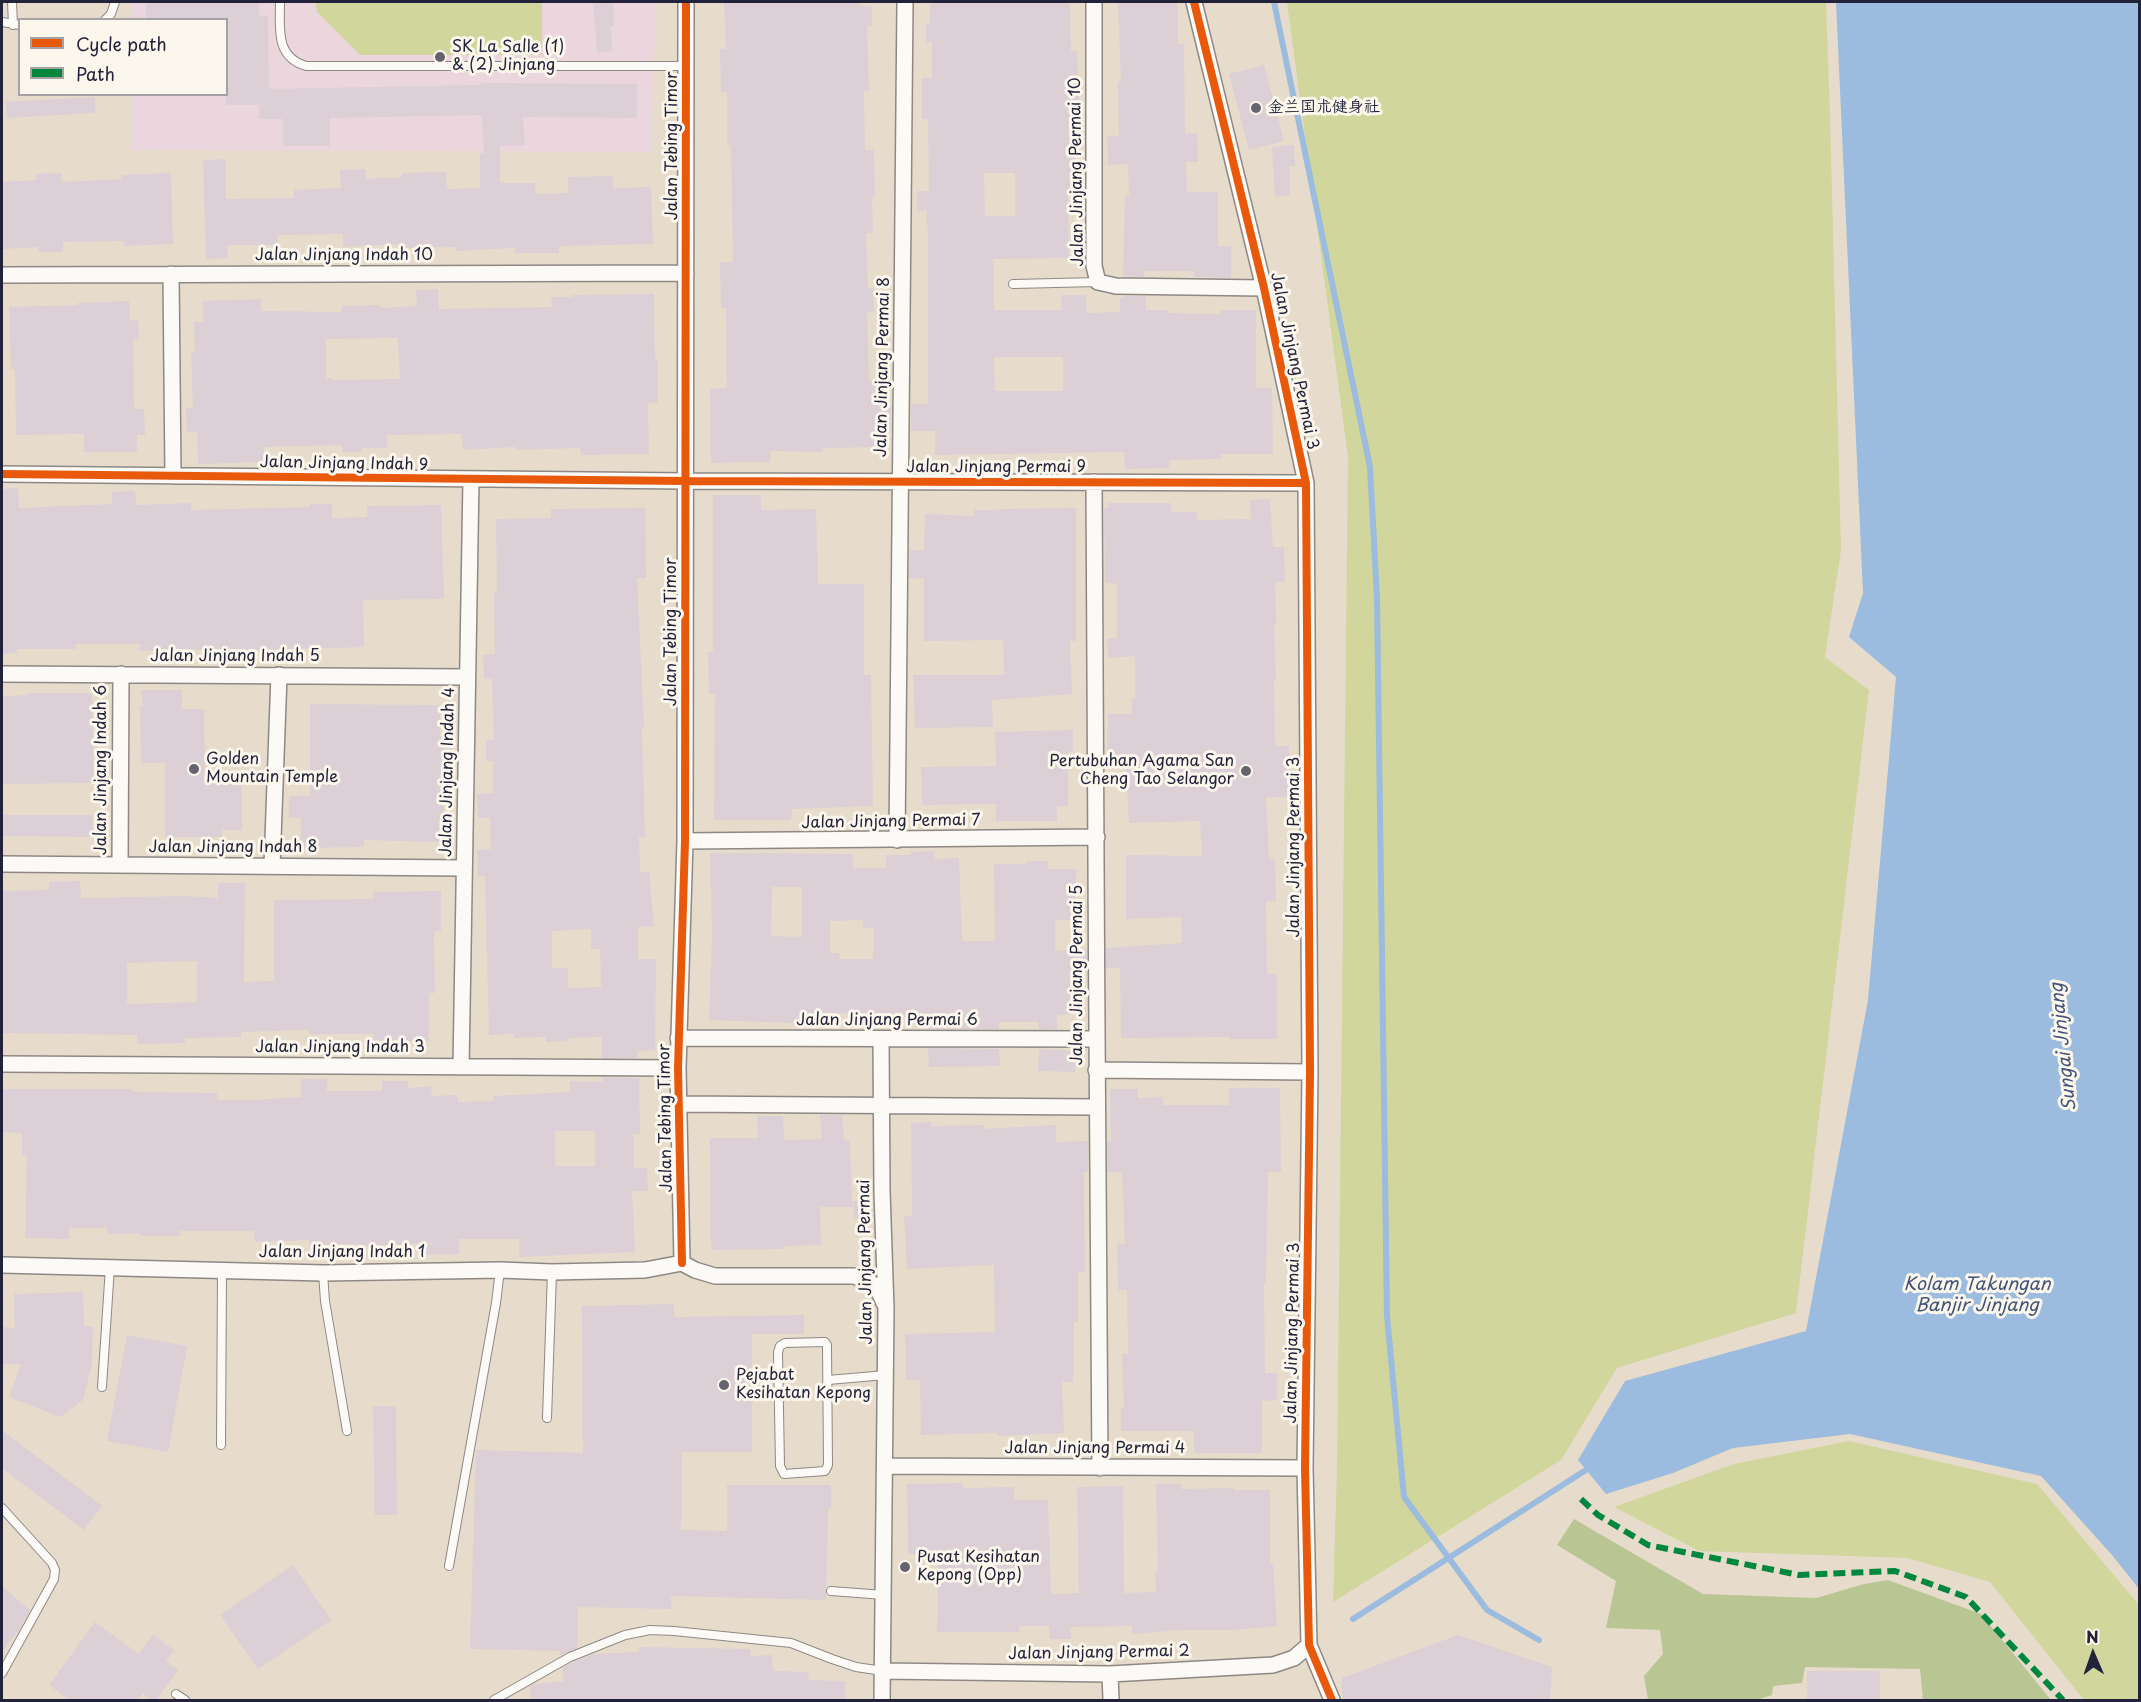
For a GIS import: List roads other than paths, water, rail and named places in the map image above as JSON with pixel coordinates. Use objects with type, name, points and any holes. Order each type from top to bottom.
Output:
[{"type":"street","name":"Jalan Tebing Timor","points":[[682,1263],[678,1038],[685,841],[686,2]]},
{"type":"street","name":"Jalan Jinjang Permai 8","points":[[897,840],[905,2]]},
{"type":"street","name":"Jalan Jinjang Permai 10","points":[[1094,2],[1094,266],[1098,282],[1116,286],[1264,288]]},
{"type":"street","name":"Jalan Jinjang Permai 3","points":[[1194,2],[1264,288],[1306,483],[1310,1072],[1305,1468],[1309,1645],[1332,1701]]},
{"type":"street","name":"Jalan Jinjang Indah 10","points":[[2,275],[686,273]]},
{"type":"street","points":[[171,274],[173,476]]},
{"type":"street","name":"Jalan Jinjang Indah 9","points":[[2,474],[686,481]]},
{"type":"street","name":"Jalan Jinjang Indah 4","points":[[460,1066],[471,479]]},
{"type":"street","name":"Jalan Jinjang Permai 9","points":[[686,481],[1306,483]]},
{"type":"street","name":"Jalan Jinjang Permai 5","points":[[1094,482],[1097,837],[1096,1107],[1100,1468]]},
{"type":"street","name":"Jalan Jinjang Indah 5","points":[[2,674],[467,676]]},
{"type":"street","name":"Jalan Jinjang Indah 6","points":[[120,865],[121,674]]},
{"type":"street","points":[[272,866],[279,675]]},
{"type":"street","name":"Jalan Jinjang Permai 7","points":[[685,841],[1097,837]]},
{"type":"street","name":"Jalan Jinjang Indah 8","points":[[2,864],[464,868]]},
{"type":"street","name":"Jalan Jinjang Permai 6","points":[[678,1038],[1096,1039]]},
{"type":"street","name":"Jalan Jinjang Permai","points":[[881,1039],[882,1191],[886,1309],[882,1701]]},
{"type":"street","name":"Jalan Jinjang Indah 3","points":[[2,1064],[678,1068]]},
{"type":"street","points":[[1096,1070],[1310,1072]]},
{"type":"street","points":[[678,1104],[1096,1107]]},
{"type":"street","points":[[682,1263],[715,1276],[853,1276],[870,1280],[879,1289],[886,1309]]},
{"type":"street","name":"Jalan Jinjang Indah 1","points":[[2,1265],[323,1273],[645,1270],[682,1263]]},
{"type":"street","name":"Jalan Jinjang Permai 4","points":[[885,1467],[1305,1468]]},
{"type":"street","name":"Jalan Jinjang Permai 2","points":[[883,1671],[1110,1674],[1273,1665],[1294,1658],[1309,1645]]},
{"type":"street","points":[[1110,1674],[1111,1701]]},
{"type":"lane","points":[[2,22],[16,25],[12,2]]},
{"type":"lane","points":[[107,18],[116,2]]},
{"type":"lane","points":[[280,2],[281,40],[287,55],[296,63],[306,66],[686,66]]},
{"type":"lane","points":[[1013,284],[1098,282]]},
{"type":"lane","points":[[102,1387],[110,1268]]},
{"type":"lane","points":[[221,1445],[222,1270]]},
{"type":"lane","points":[[449,1566],[500,1270]]},
{"type":"lane","points":[[547,1418],[552,1272]]},
{"type":"lane","points":[[323,1273],[325,1301],[347,1431]]},
{"type":"lane","points":[[825,1342],[828,1345],[828,1380],[828,1465],[825,1471],[784,1474],[780,1466],[778,1352],[780,1346],[785,1343],[825,1342]]},
{"type":"lane","points":[[828,1380],[886,1376]]},
{"type":"lane","points":[[2,1508],[52,1563],[55,1570],[54,1580],[2,1673]]},
{"type":"lane","points":[[831,1591],[884,1595]]},
{"type":"lane","points":[[494,1701],[570,1657],[625,1635],[650,1630],[674,1630],[791,1643],[832,1659],[883,1671]]},
{"type":"lane","points":[[176,1694],[185,1701]]},
{"type":"water","name":"Kolam Takungan Banjir Jinjang","points":[[1836,2],[2139,2],[2139,1589],[2112,1555],[2041,1476],[1850,1434],[1733,1448],[1673,1473],[1606,1494],[1578,1460],[1625,1381],[1806,1331],[1868,1000],[1896,677],[1849,637],[1863,593]]},
{"type":"waterway","points":[[1274,2],[1370,467],[1377,598],[1387,1316],[1404,1497],[1487,1610],[1539,1640]]},
{"type":"waterway","points":[[1353,1619],[1586,1470]]},
{"type":"place","name":"SK La Salle (1) & (2) Jinjang","points":[[440,57]]},
{"type":"place","name":"金兰国术健身社","points":[[1256,108]]},
{"type":"place","name":"Golden Mountain Temple","points":[[194,769]]},
{"type":"place","name":"Pertubuhan Agama San Cheng Tao Selangor","points":[[1246,771]]},
{"type":"place","name":"Pejabat Kesihatan Kepong","points":[[724,1385]]},
{"type":"place","name":"Pusat Kesihatan Kepong (Opp)","points":[[905,1567]]},
{"type":"water label","name":"Sungai Jinjang","points":[[2064,1047]]}]
